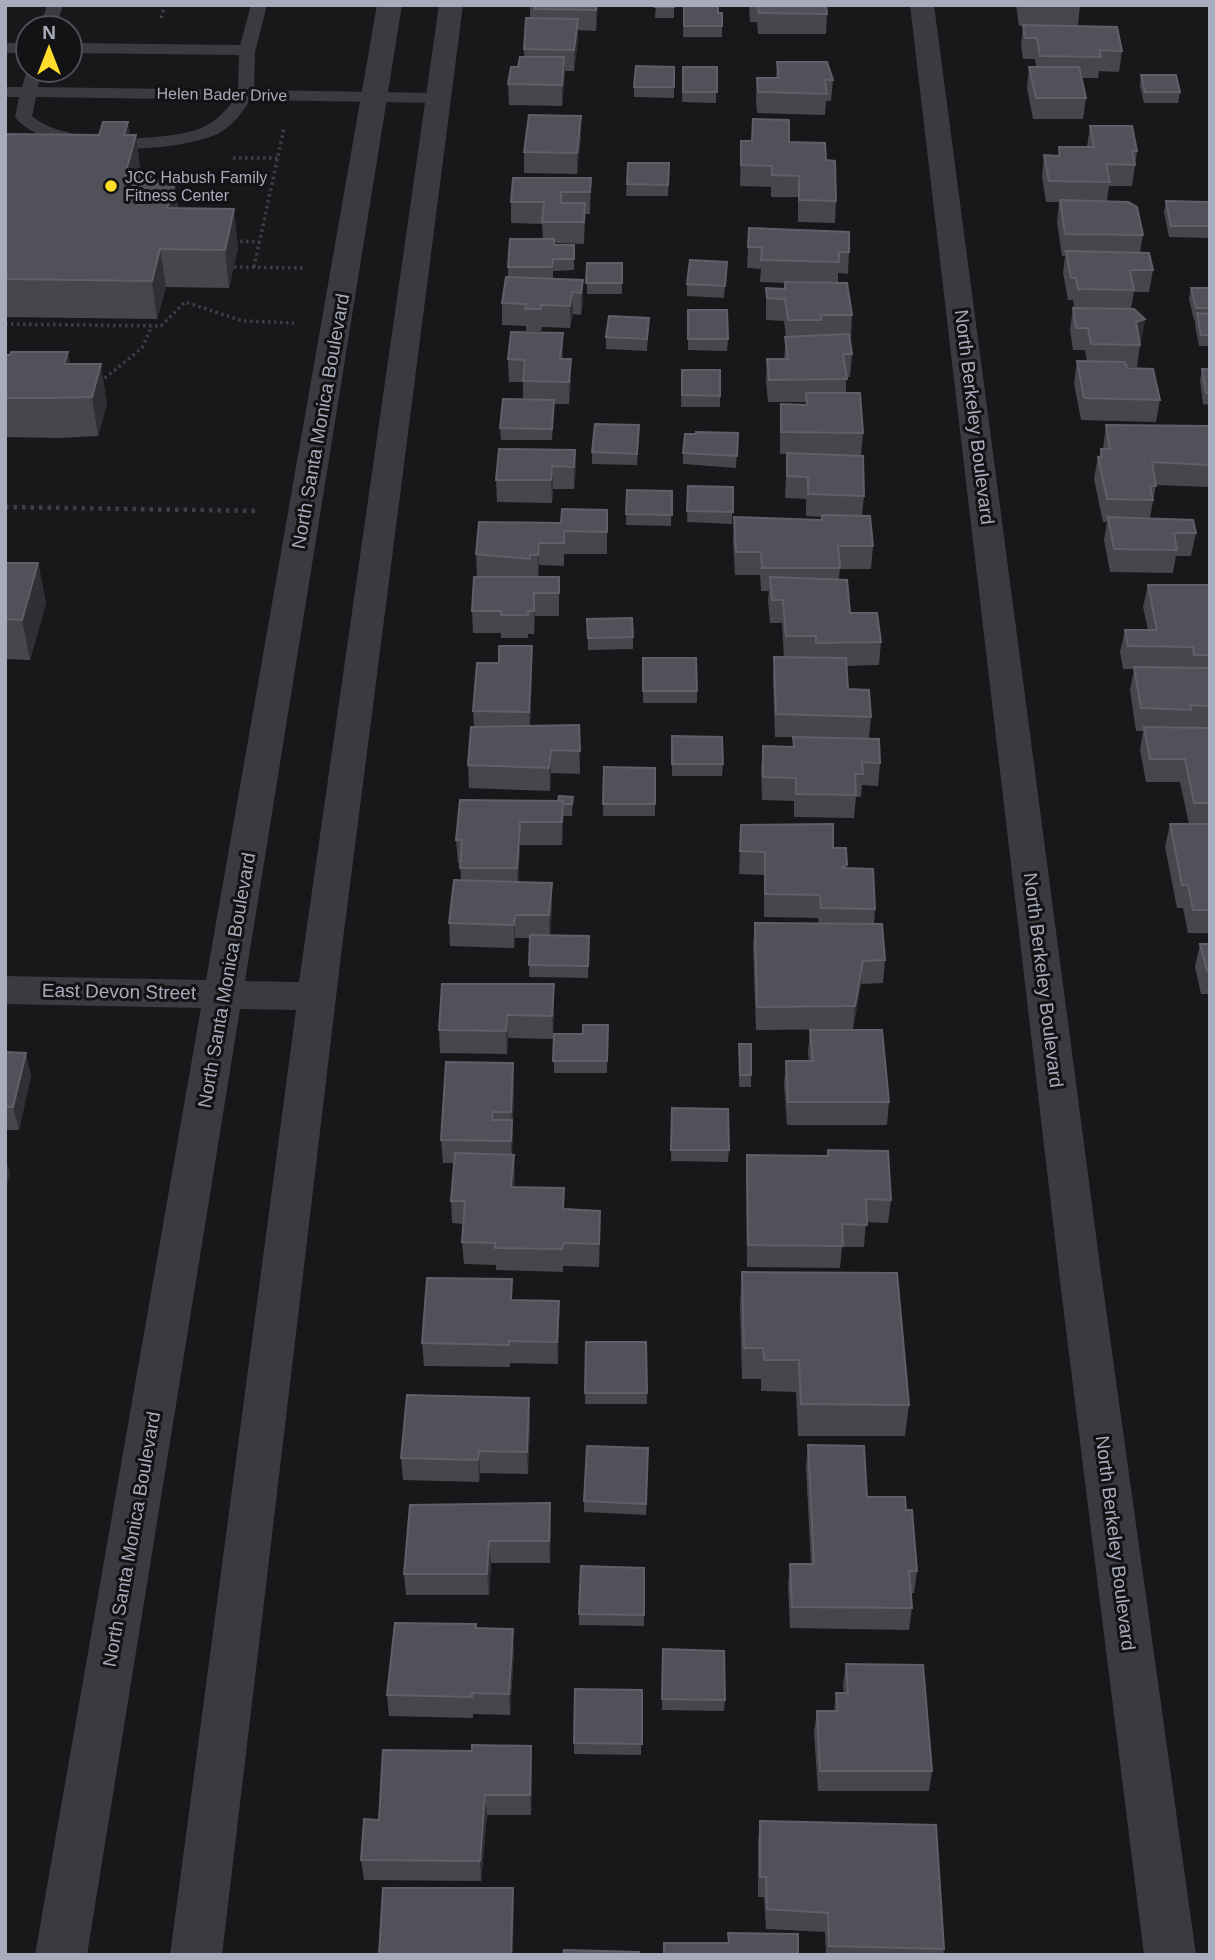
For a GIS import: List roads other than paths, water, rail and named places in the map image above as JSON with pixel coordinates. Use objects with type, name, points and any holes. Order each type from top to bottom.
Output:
[{"type":"street","name":"North Santa Monica Boulevard","points":[[61,1955],[390,5]]},
{"type":"street","points":[[196,1955],[317,996],[451,5]]},
{"type":"street","name":"North Berkeley Boulevard","points":[[922,5],[1080,1273],[1170,1955]]},
{"type":"street","name":"East Devon Street","points":[[5,990],[317,996]]},
{"type":"lane","points":[[30,84],[23,110],[25,123],[49,136],[82,140],[166,140],[197,137],[216,128],[245,95],[247,50],[259,5]]},
{"type":"lane","points":[[84,48],[247,50]]},
{"type":"lane","name":"Helen Bader Drive","points":[[5,92],[439,98]]},
{"type":"place","name":"JCC Habush Family Fitness Center","points":[[111,186]]}]
